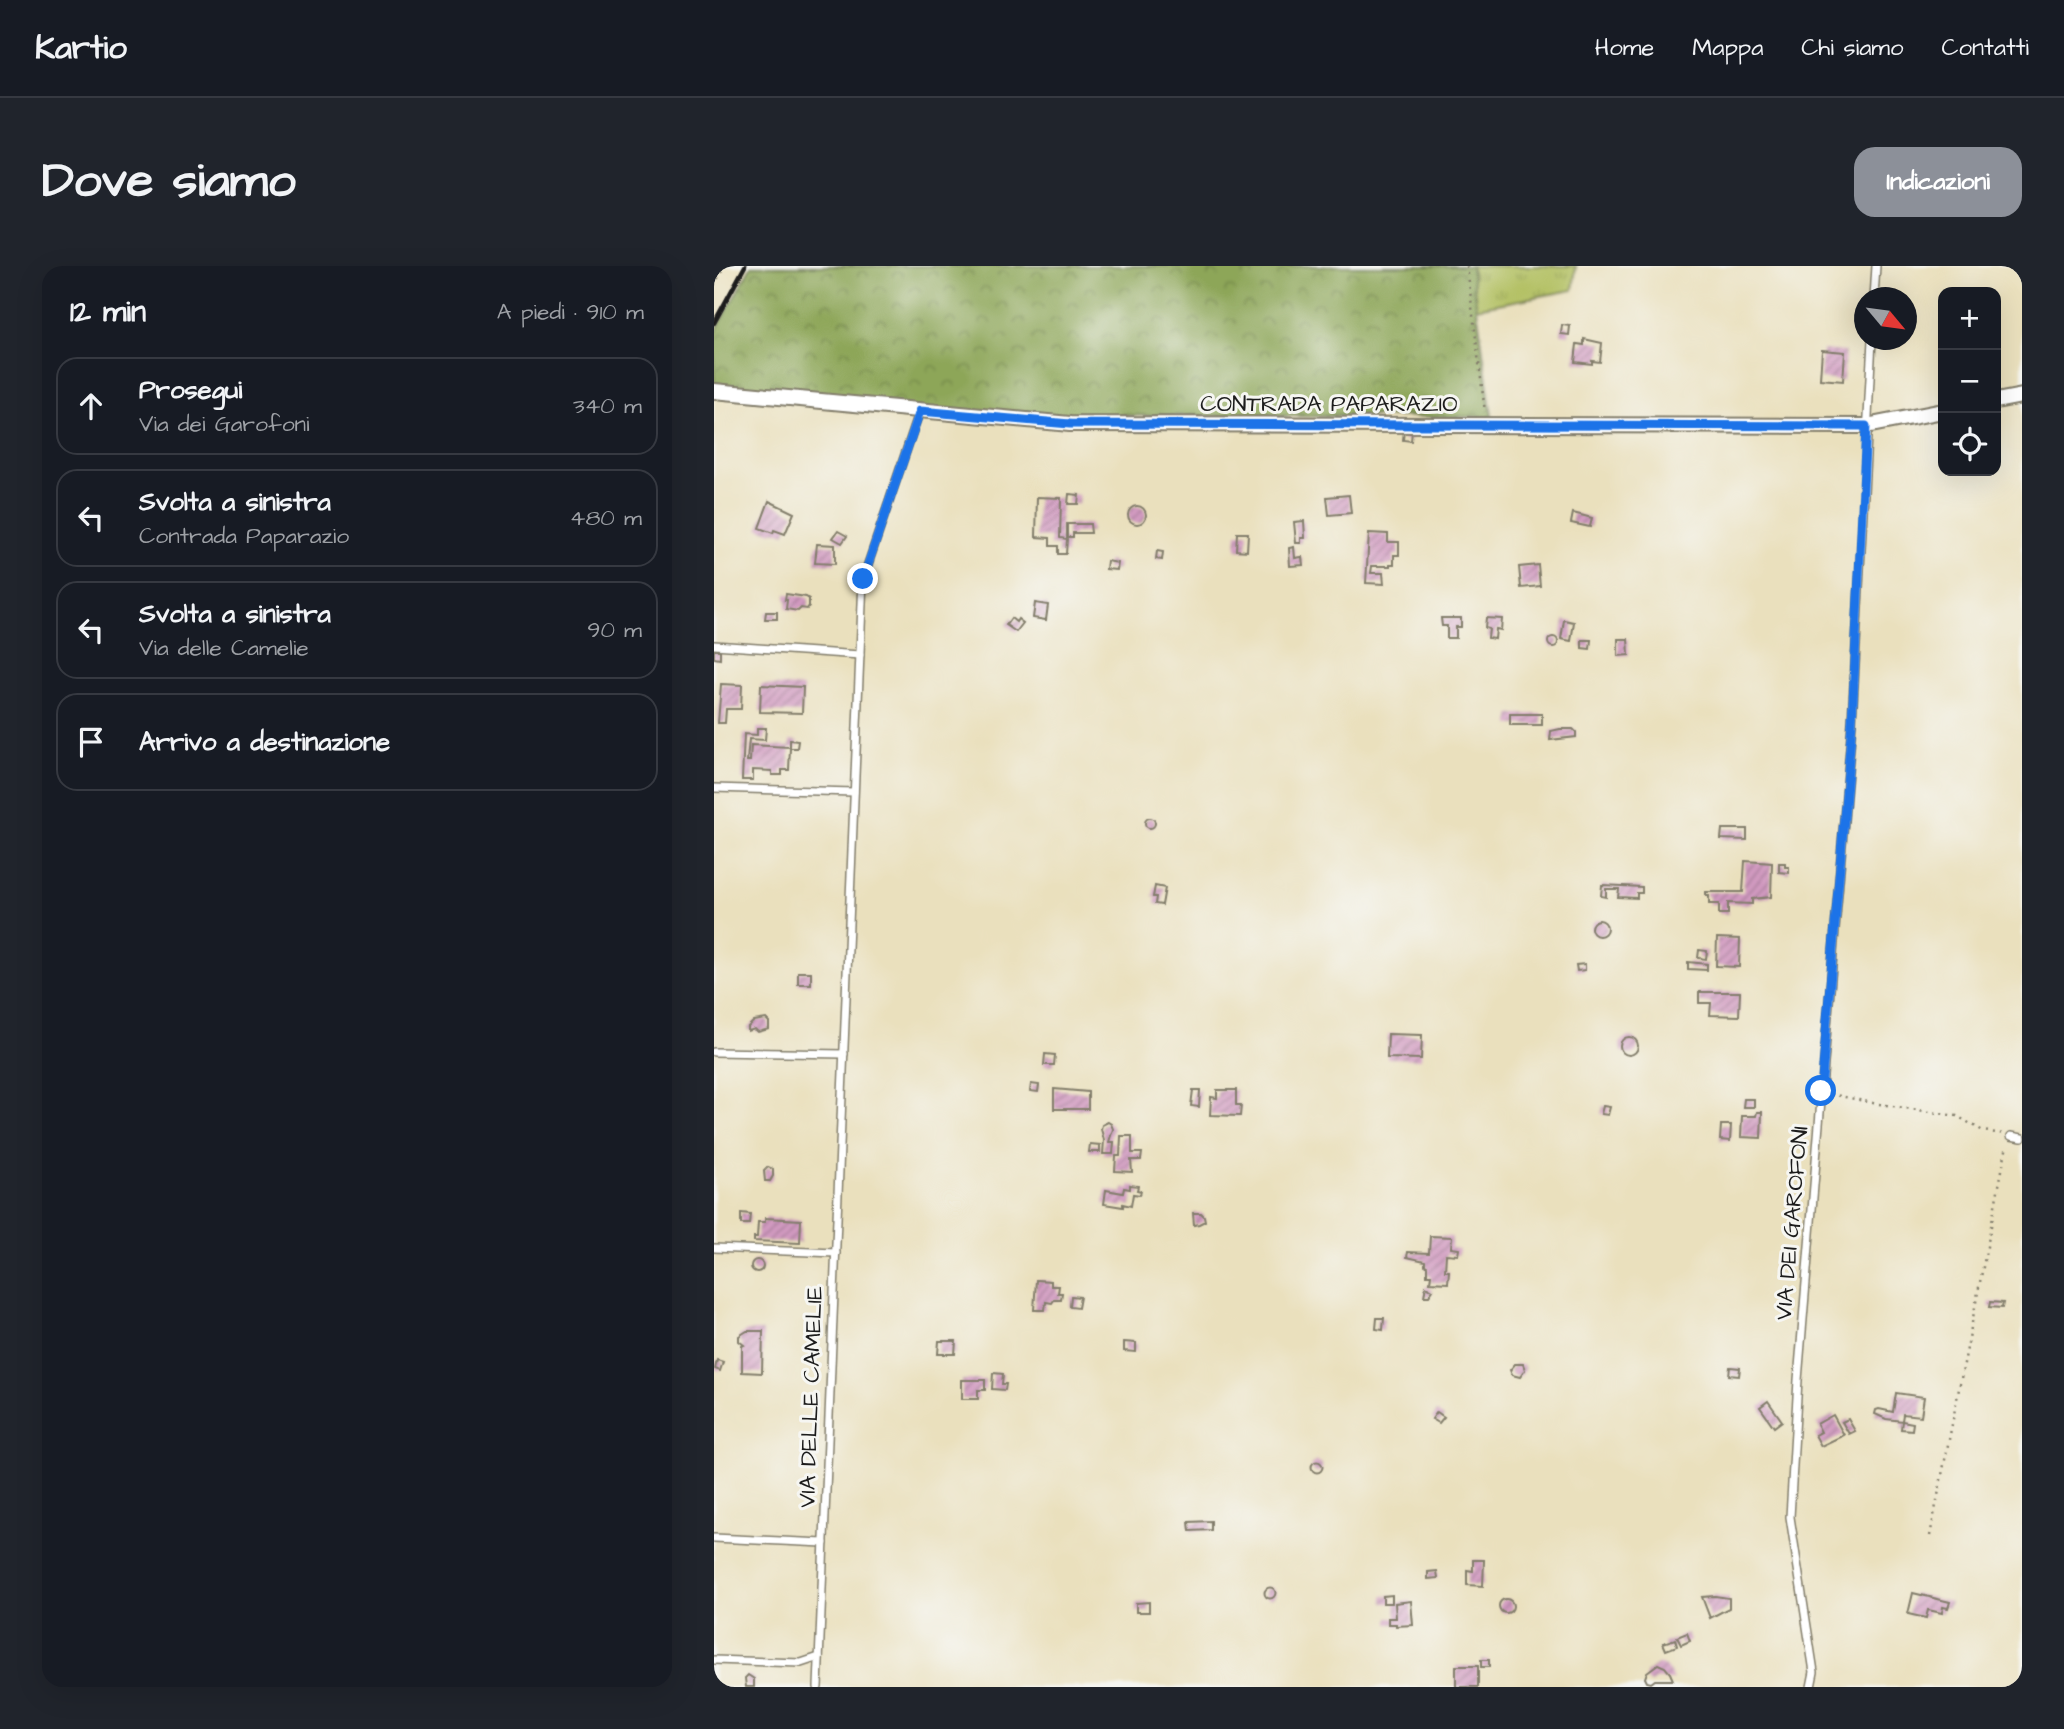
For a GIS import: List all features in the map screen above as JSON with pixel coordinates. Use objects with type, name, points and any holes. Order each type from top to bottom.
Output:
[{"type":"street","name":"CONTRADA PAPARAZIO","points":[[714,391],[1070,424],[1866,426],[1938,412]]},
{"type":"street","points":[[2001,400],[2022,396]]},
{"type":"lane","points":[[1875,287],[1876,266]]},
{"type":"lane","name":"VIA DEI GAROFONI","points":[[1811,1687],[1814,1672],[1790,1517],[1798,1380],[1852,723],[1871,350]]},
{"type":"lane","name":"VIA DELLE CAMELIE","points":[[818,1687],[863,579],[920,411]]},
{"type":"lane","points":[[714,645],[860,655]]},
{"type":"lane","points":[[714,788],[854,793]]},
{"type":"lane","points":[[714,1052],[844,1054]]},
{"type":"lane","points":[[2011,1136],[2022,1138]]},
{"type":"lane","points":[[714,1248],[836,1253]]},
{"type":"lane","name":"VIA DELLE CAMELIE","points":[[714,1538],[824,1543]]},
{"type":"lane","points":[[714,1660],[801,1663],[819,1657]]},
{"type":"path","points":[[714,285],[725,266]]},
{"type":"path","points":[[1467,266],[1487,426]]},
{"type":"path","points":[[1821,1091],[1873,1104],[1957,1116],[1983,1130],[2011,1136],[2005,1151],[1930,1536]]},
{"type":"green space","points":[[751,266],[1232,266],[1237,269],[1240,266],[1471,266],[1492,417],[972,415],[714,384],[714,334]]},
{"type":"green space","points":[[1471,266],[1576,266],[1573,290],[1476,308]]},
{"type":"building","points":[[1562,325],[1570,326],[1569,335],[1561,334]]},
{"type":"building","points":[[1584,339],[1602,343],[1600,362],[1575,362],[1577,344],[1584,345]]},
{"type":"building","points":[[1822,350],[1845,352],[1843,381],[1820,379]]},
{"type":"building","points":[[1404,430],[1412,431],[1411,441],[1403,440]]},
{"type":"building","points":[[1069,494],[1079,495],[1078,504],[1068,504]]},
{"type":"building","points":[[1349,495],[1351,513],[1329,515],[1327,497]]},
{"type":"building","points":[[1037,497],[1061,498],[1060,538],[1067,539],[1066,554],[1058,554],[1058,546],[1050,546],[1050,538],[1036,537]]},
{"type":"building","points":[[769,501],[794,513],[785,534],[759,528]]},
{"type":"building","points":[[1137,506],[1143,509],[1146,515],[1143,521],[1137,524],[1131,521],[1128,515],[1131,509]]},
{"type":"building","points":[[1573,513],[1592,518],[1590,527],[1571,523]]},
{"type":"building","points":[[1304,521],[1305,538],[1301,538],[1301,543],[1296,543],[1294,522]]},
{"type":"building","points":[[1067,524],[1090,524],[1091,533],[1073,533],[1073,537],[1067,537]]},
{"type":"building","points":[[838,531],[847,536],[842,543],[833,538]]},
{"type":"building","points":[[1237,533],[1248,533],[1247,551],[1236,550]]},
{"type":"building","points":[[1369,533],[1388,534],[1388,542],[1399,542],[1399,555],[1394,555],[1394,564],[1372,566],[1371,573],[1383,573],[1384,584],[1366,583]]},
{"type":"building","points":[[817,544],[835,545],[835,564],[815,563]]},
{"type":"building","points":[[1294,547],[1295,558],[1302,557],[1303,565],[1290,566],[1289,548]]},
{"type":"building","points":[[1157,551],[1163,552],[1162,560],[1156,559]]},
{"type":"building","points":[[1107,561],[1118,563],[1117,570],[1106,569]]},
{"type":"building","points":[[1538,565],[1540,586],[1521,588],[1519,567]]},
{"type":"building","points":[[786,594],[806,597],[809,599],[809,606],[798,611],[786,609]]},
{"type":"building","points":[[1035,603],[1048,605],[1046,620],[1033,618]]},
{"type":"building","points":[[766,612],[777,612],[777,619],[765,619]]},
{"type":"building","points":[[1011,618],[1023,623],[1016,632],[1006,625]]},
{"type":"building","points":[[1441,618],[1461,618],[1461,627],[1456,627],[1456,638],[1447,638],[1447,626],[1442,626]]},
{"type":"building","points":[[1486,618],[1502,619],[1501,630],[1496,629],[1495,639],[1488,638]]},
{"type":"building","points":[[1564,620],[1574,622],[1571,641],[1561,639]]},
{"type":"building","points":[[1553,637],[1557,638],[1557,646],[1553,647],[1549,646],[1548,642],[1549,638]]},
{"type":"building","points":[[1618,639],[1628,639],[1629,655],[1618,656]]},
{"type":"building","points":[[1582,640],[1591,640],[1590,649],[1582,648]]},
{"type":"building","points":[[714,650],[720,650],[720,659],[714,658]]},
{"type":"building","points":[[721,684],[742,685],[741,709],[726,709],[725,723],[718,723]]},
{"type":"building","points":[[761,685],[803,687],[802,713],[760,712]]},
{"type":"building","points":[[1510,714],[1542,714],[1542,725],[1510,725]]},
{"type":"building","points":[[757,728],[766,728],[765,740],[749,739],[747,761],[750,761],[751,745],[790,747],[790,740],[798,741],[797,748],[790,748],[789,770],[782,770],[782,775],[772,775],[772,771],[753,770],[753,780],[742,780],[744,734],[757,735]]},
{"type":"building","points":[[1573,729],[1576,737],[1550,740],[1551,731]]},
{"type":"building","points":[[1150,818],[1154,819],[1154,827],[1150,828],[1146,827],[1145,823],[1146,819]]},
{"type":"building","points":[[1722,829],[1747,829],[1747,840],[1721,839]]},
{"type":"building","points":[[1745,861],[1772,863],[1771,897],[1752,899],[1752,904],[1728,903],[1728,914],[1719,914],[1719,904],[1709,904],[1706,892],[1743,892]]},
{"type":"building","points":[[1779,863],[1785,863],[1785,867],[1789,867],[1789,873],[1779,872]]},
{"type":"building","points":[[1602,885],[1642,887],[1642,893],[1637,893],[1637,898],[1618,897],[1619,889],[1606,889],[1606,897],[1601,896]]},
{"type":"building","points":[[1155,886],[1165,888],[1162,905],[1155,904]]},
{"type":"building","points":[[1599,920],[1607,928],[1599,936],[1591,928]]},
{"type":"building","points":[[1717,938],[1740,939],[1739,967],[1716,966]]},
{"type":"building","points":[[1699,950],[1707,951],[1706,959],[1698,958]]},
{"type":"building","points":[[1688,962],[1707,964],[1707,970],[1688,969]]},
{"type":"building","points":[[1585,964],[1585,970],[1577,971],[1576,965]]},
{"type":"building","points":[[798,972],[811,972],[811,984],[798,984]]},
{"type":"building","points":[[1699,992],[1740,992],[1739,1016],[1710,1015],[1711,1003],[1699,1003]]},
{"type":"building","points":[[766,1019],[769,1029],[748,1031],[754,1021]]},
{"type":"building","points":[[1388,1034],[1422,1035],[1421,1059],[1387,1058]]},
{"type":"building","points":[[1625,1037],[1633,1037],[1638,1046],[1636,1053],[1625,1055],[1620,1050],[1620,1042]]},
{"type":"building","points":[[1045,1054],[1055,1055],[1054,1065],[1044,1065]]},
{"type":"building","points":[[1031,1084],[1039,1085],[1038,1092],[1030,1091]]},
{"type":"building","points":[[1054,1089],[1088,1092],[1088,1109],[1054,1109]]},
{"type":"building","points":[[1193,1090],[1200,1090],[1199,1107],[1191,1106]]},
{"type":"building","points":[[1217,1090],[1236,1090],[1236,1105],[1241,1105],[1240,1116],[1210,1115],[1211,1097],[1217,1098]]},
{"type":"building","points":[[1744,1099],[1754,1099],[1754,1107],[1743,1107]]},
{"type":"building","points":[[1603,1106],[1610,1107],[1608,1115],[1601,1114]]},
{"type":"building","points":[[1757,1112],[1762,1112],[1761,1138],[1741,1137],[1742,1116],[1756,1116]]},
{"type":"building","points":[[1108,1122],[1113,1129],[1109,1142],[1114,1142],[1113,1154],[1103,1154],[1104,1140],[1101,1129],[1102,1125]]},
{"type":"building","points":[[1721,1125],[1731,1125],[1730,1141],[1720,1140]]},
{"type":"building","points":[[1121,1136],[1132,1136],[1132,1153],[1142,1153],[1141,1160],[1131,1160],[1132,1172],[1115,1171],[1116,1156],[1120,1156]]},
{"type":"building","points":[[1090,1144],[1100,1145],[1100,1152],[1089,1152]]},
{"type":"building","points":[[768,1167],[773,1169],[773,1176],[770,1181],[765,1181],[764,1171]]},
{"type":"building","points":[[1130,1185],[1138,1186],[1137,1190],[1141,1191],[1140,1195],[1133,1194],[1131,1206],[1104,1204],[1106,1190],[1123,1193],[1124,1188],[1130,1189]]},
{"type":"building","points":[[741,1213],[750,1214],[749,1224],[741,1224]]},
{"type":"building","points":[[1193,1213],[1201,1213],[1205,1221],[1194,1225]]},
{"type":"building","points":[[765,1218],[801,1220],[800,1243],[754,1241],[754,1237],[757,1237],[758,1222],[765,1222]]},
{"type":"building","points":[[1430,1236],[1452,1237],[1451,1248],[1459,1249],[1458,1255],[1446,1254],[1445,1271],[1449,1271],[1448,1283],[1430,1282],[1431,1275],[1427,1275],[1425,1261],[1407,1257],[1408,1252],[1429,1253]]},
{"type":"building","points":[[757,1260],[763,1266],[757,1272],[751,1266]]},
{"type":"building","points":[[1036,1280],[1051,1281],[1051,1286],[1059,1286],[1061,1300],[1046,1302],[1045,1310],[1034,1310]]},
{"type":"building","points":[[1426,1286],[1433,1290],[1429,1296],[1424,1296]]},
{"type":"building","points":[[1071,1296],[1080,1297],[1078,1308],[1070,1307]]},
{"type":"building","points":[[1990,1302],[2003,1303],[2002,1308],[1989,1307]]},
{"type":"building","points":[[1377,1318],[1384,1318],[1383,1330],[1376,1329]]},
{"type":"building","points":[[747,1331],[763,1331],[762,1373],[742,1372],[744,1345],[739,1341],[739,1336]]},
{"type":"building","points":[[939,1341],[956,1341],[955,1354],[938,1354]]},
{"type":"building","points":[[1124,1342],[1136,1343],[1136,1352],[1124,1351]]},
{"type":"building","points":[[717,1360],[723,1362],[720,1371],[715,1369]]},
{"type":"building","points":[[1515,1364],[1523,1364],[1525,1370],[1520,1377],[1512,1375],[1510,1370]]},
{"type":"building","points":[[1730,1367],[1740,1368],[1739,1376],[1729,1375]]},
{"type":"building","points":[[993,1373],[1003,1374],[1002,1384],[1006,1384],[1005,1390],[992,1389]]},
{"type":"building","points":[[962,1380],[985,1380],[985,1390],[978,1390],[978,1399],[962,1399]]},
{"type":"building","points":[[1896,1393],[1924,1397],[1921,1416],[1903,1414],[1902,1421],[1875,1414],[1879,1409],[1893,1412]]},
{"type":"building","points":[[1768,1401],[1782,1421],[1774,1427],[1760,1407]]},
{"type":"building","points":[[1437,1412],[1444,1417],[1439,1423],[1432,1419]]},
{"type":"building","points":[[1833,1415],[1844,1435],[1821,1446],[1815,1435],[1821,1432],[1817,1424]]},
{"type":"building","points":[[1848,1419],[1855,1431],[1849,1434],[1842,1422]]},
{"type":"building","points":[[1902,1421],[1913,1423],[1912,1430],[1901,1429]]},
{"type":"building","points":[[1317,1461],[1323,1467],[1317,1473],[1311,1467]]},
{"type":"building","points":[[1211,1521],[1211,1530],[1190,1531],[1189,1522]]},
{"type":"building","points":[[1473,1560],[1484,1560],[1483,1586],[1467,1585],[1467,1570],[1473,1571]]},
{"type":"building","points":[[1437,1571],[1438,1578],[1428,1579],[1428,1572]]},
{"type":"building","points":[[1270,1588],[1274,1589],[1274,1597],[1270,1598],[1266,1597],[1265,1593],[1266,1589]]},
{"type":"building","points":[[1913,1593],[1950,1602],[1948,1608],[1943,1607],[1942,1613],[1928,1610],[1926,1618],[1908,1614]]},
{"type":"building","points":[[1392,1595],[1392,1603],[1383,1603],[1383,1596]]},
{"type":"building","points":[[1702,1597],[1729,1598],[1729,1608],[1710,1618]]},
{"type":"building","points":[[1503,1599],[1509,1599],[1513,1606],[1509,1613],[1503,1613],[1499,1609],[1499,1603]]},
{"type":"building","points":[[1411,1601],[1413,1625],[1388,1624],[1388,1618],[1396,1618],[1395,1603]]},
{"type":"building","points":[[1149,1602],[1149,1612],[1136,1612],[1136,1603]]},
{"type":"building","points":[[1687,1633],[1690,1641],[1681,1645],[1677,1637]]},
{"type":"building","points":[[1675,1639],[1677,1646],[1666,1650],[1663,1643]]},
{"type":"building","points":[[1481,1660],[1489,1660],[1489,1667],[1481,1667]]},
{"type":"building","points":[[1658,1664],[1665,1667],[1673,1680],[1647,1682],[1647,1672]]},
{"type":"building","points":[[1456,1666],[1478,1666],[1478,1687],[1456,1687]]},
{"type":"building","points":[[748,1675],[754,1679],[754,1687],[746,1687],[745,1678]]},
{"type":"railway","points":[[714,323],[745,266]]},
{"type":"route","points":[[863,579],[920,411],[1070,424],[1866,426],[1852,723],[1821,1091]]}]
